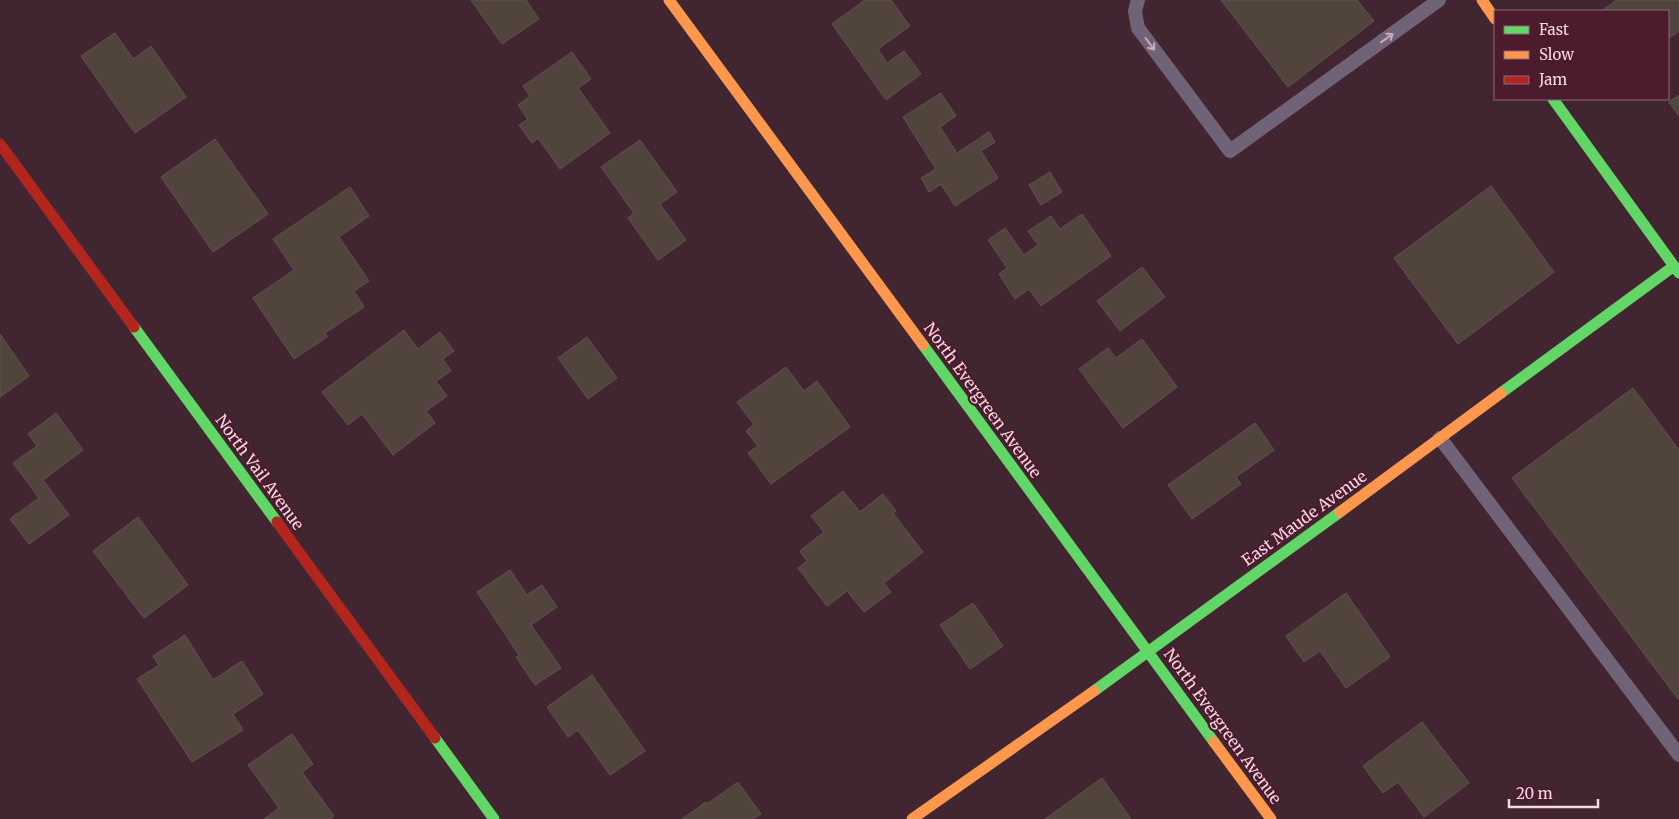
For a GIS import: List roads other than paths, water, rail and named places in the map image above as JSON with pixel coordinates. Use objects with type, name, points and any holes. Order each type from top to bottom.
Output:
[{"type":"street","name":"North Evergreen Avenue","points":[[669,0],[1271,819]]},
{"type":"street","points":[[1482,0],[1494,18]]},
{"type":"street","points":[[1554,100],[1677,269]]},
{"type":"street","name":"North Vail Avenue","points":[[0,144],[494,819]]},
{"type":"street","name":"East Maude Avenue","points":[[912,819],[1148,653],[1440,438],[1677,269]]},
{"type":"lane","points":[[1138,0],[1135,11],[1138,28],[1230,151],[1440,0]]},
{"type":"lane","points":[[1440,438],[1679,755]]}]
